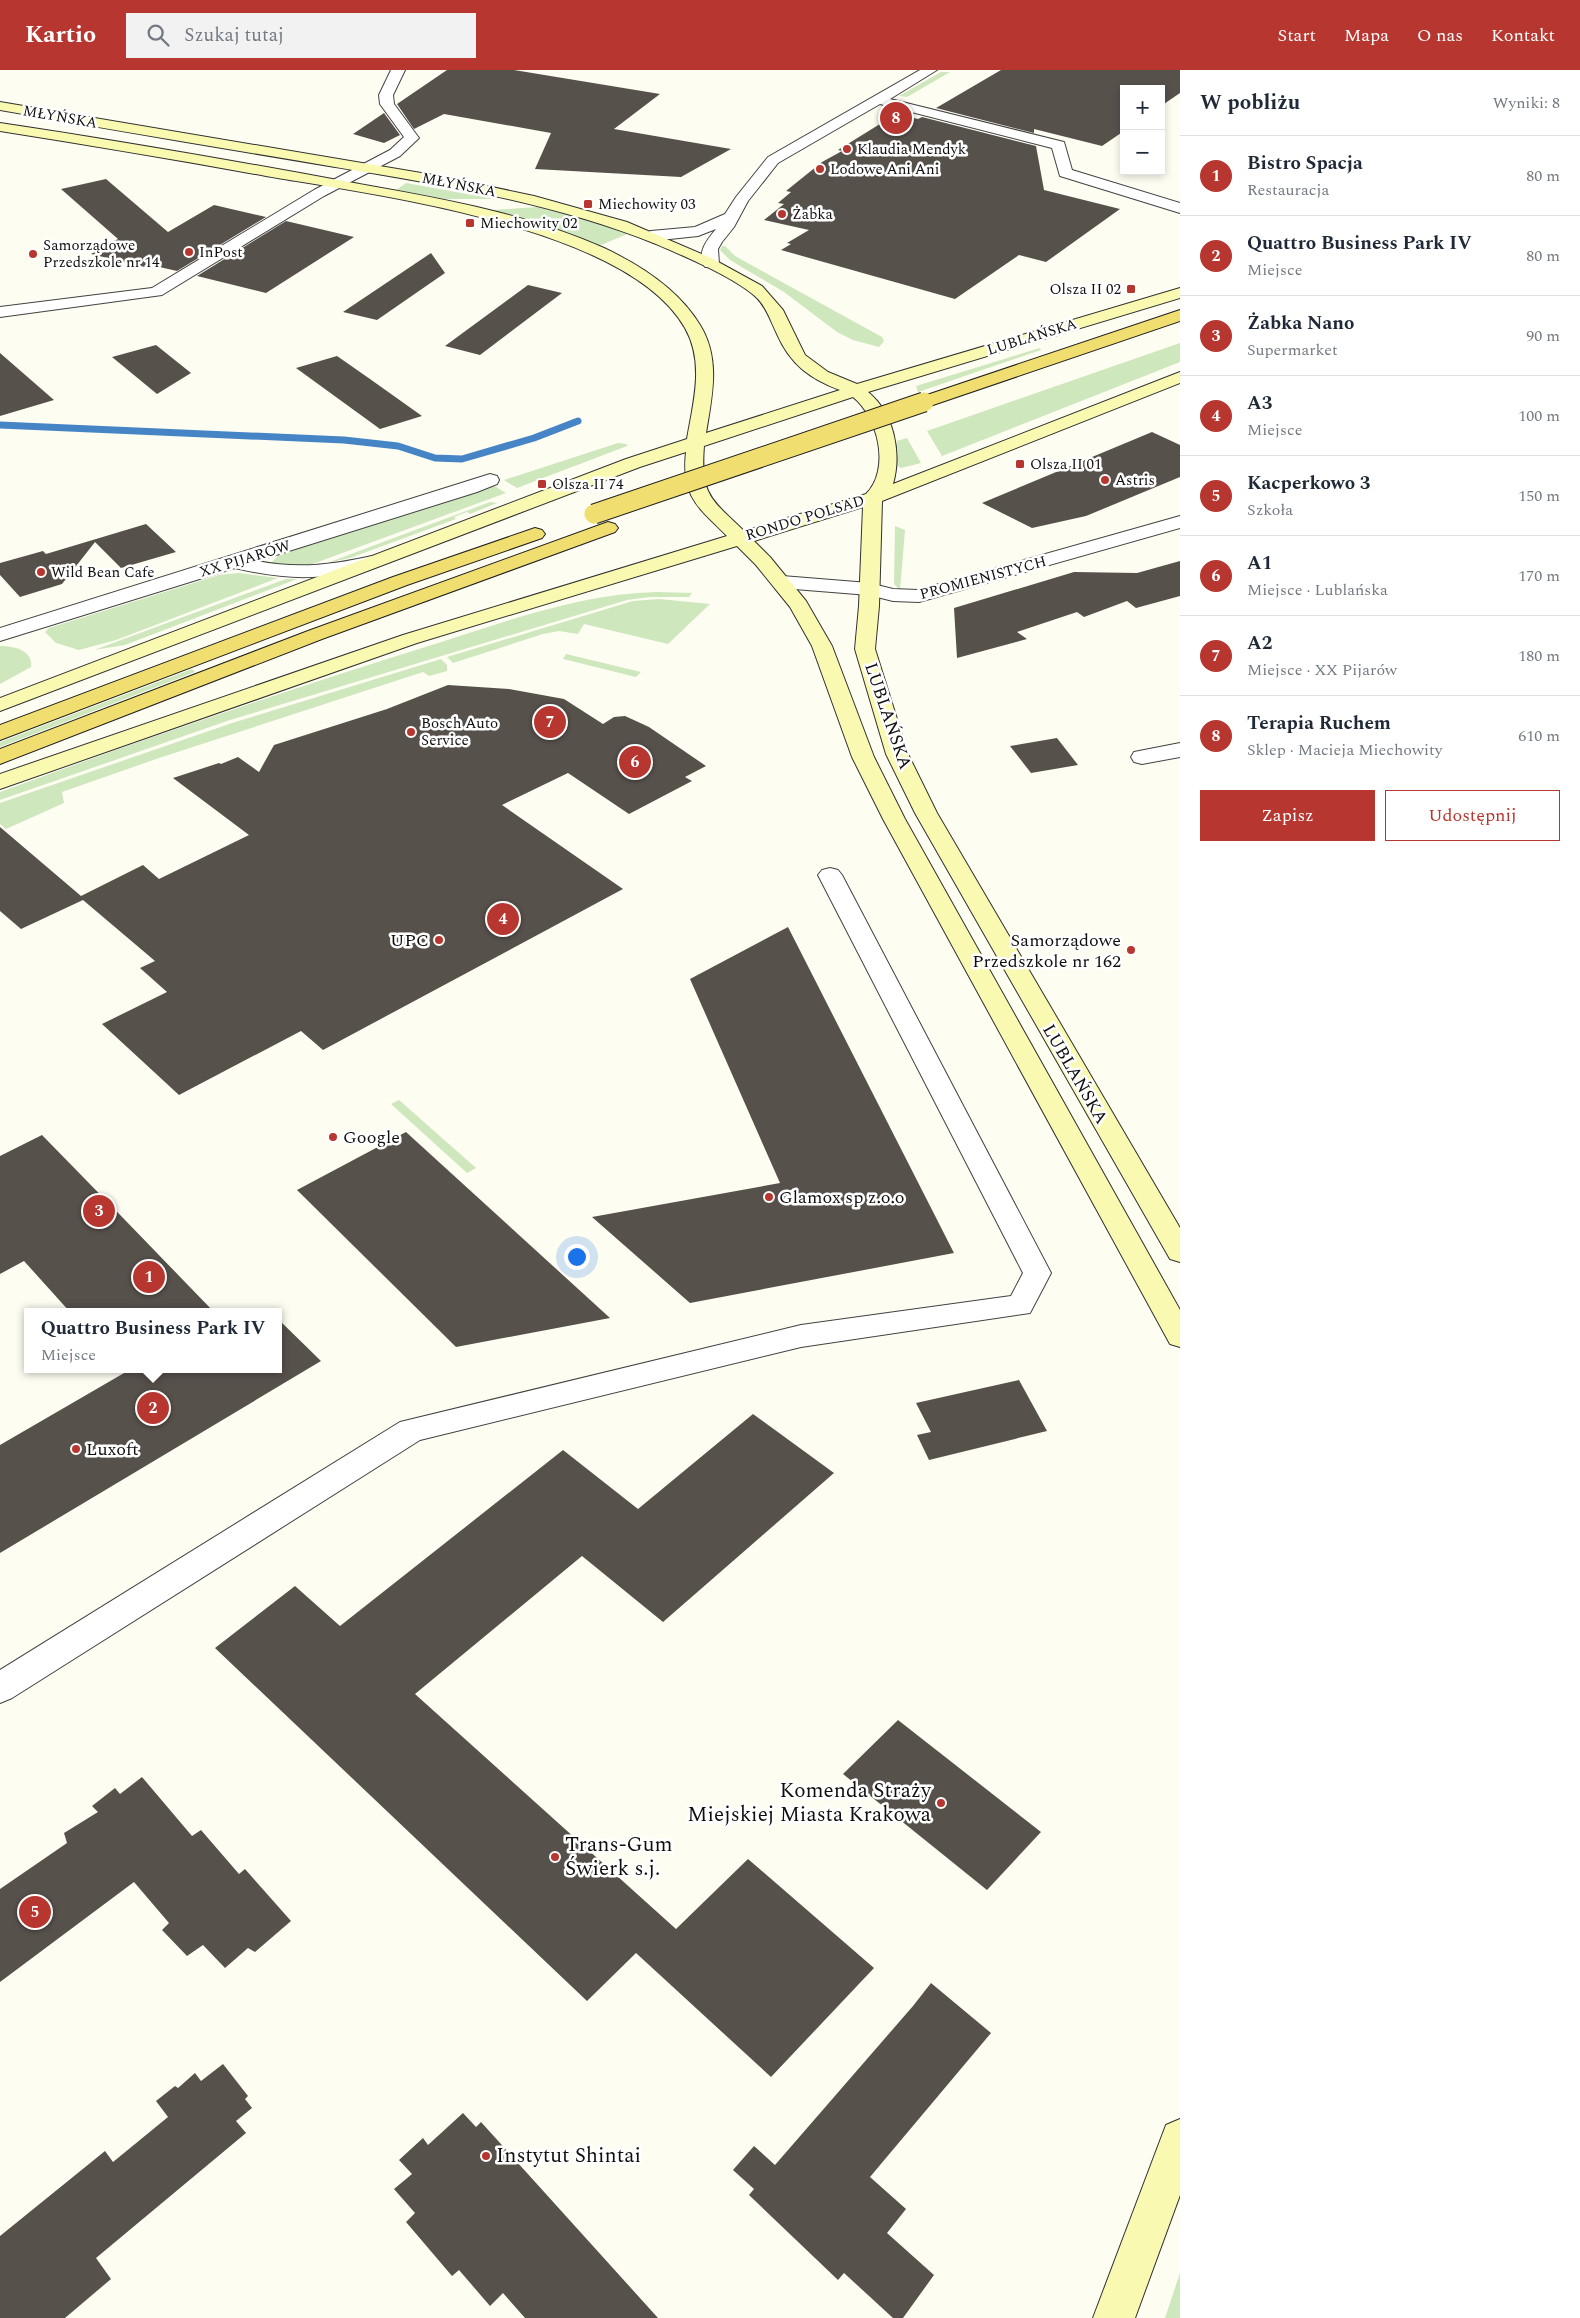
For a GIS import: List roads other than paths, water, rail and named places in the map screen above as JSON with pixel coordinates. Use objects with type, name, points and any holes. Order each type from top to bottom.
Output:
[{"type":"main road","name":"MŁYŃSKA","points":[[0,106],[466,186],[556,205],[651,236],[711,264],[758,290],[784,327],[794,353],[823,378],[856,390]]},
{"type":"main road","name":"MŁYŃSKA","points":[[0,127],[336,184],[444,205],[537,228],[616,262],[657,288],[675,304],[697,334],[705,358],[706,372],[701,416],[695,442]]},
{"type":"main road","name":"LUBLAŃSKA","points":[[856,390],[1180,292]]},
{"type":"main road","points":[[0,756],[334,628],[1180,315]]},
{"type":"main road","points":[[0,733],[400,581],[594,514],[1180,332]]},
{"type":"main road","points":[[873,498],[1179,379]]},
{"type":"main road","points":[[0,705],[615,470],[856,390]]},
{"type":"main road","name":"RONDO POLSAD","points":[[695,442],[694,473],[696,488],[705,503],[741,539],[873,498],[882,486],[886,474],[887,444],[882,421],[856,390]]},
{"type":"main road","name":"LUBLAŃSKA","points":[[873,498],[865,649],[897,754],[926,812],[1180,1252]]},
{"type":"main road","points":[[0,782],[173,720],[410,639],[741,539]]},
{"type":"main road","name":"LUBLAŃSKA","points":[[741,539],[782,582],[799,606],[822,646],[863,757],[894,819],[1180,1336]]},
{"type":"main road","points":[[1114,2318],[1134,2271],[1180,2139]]},
{"type":"street","points":[[0,312],[156,292],[336,184],[398,152],[412,138],[387,104],[386,95],[398,70]]},
{"type":"street","points":[[711,264],[710,249],[726,226],[729,218],[773,160],[930,70]]},
{"type":"street","points":[[879,100],[1059,145],[1066,173],[1180,208]]},
{"type":"street","points":[[651,236],[698,231],[729,218]]},
{"type":"street","name":"XX PIJARÓW","points":[[0,635],[490,480]]},
{"type":"street","name":"PROMIENISTYCH","points":[[782,582],[869,589],[893,595],[919,596],[1180,522]]},
{"type":"street","points":[[235,562],[282,573],[303,574],[347,568],[390,556]]},
{"type":"street","points":[[1142,757],[1180,750]]},
{"type":"street","points":[[0,1688],[411,1430],[801,1336],[1020,1305],[1037,1273],[830,875]]},
{"type":"waterway","points":[[0,425],[344,440],[398,446],[435,458],[462,459],[534,438],[578,421]]},
{"type":"place","name":"Terapia Ruchem","points":[[896,118]]},
{"type":"place","name":"Klaudia Mendyk","points":[[847,149]]},
{"type":"place","name":"Lodowe Ani Ani","points":[[820,169]]},
{"type":"place","name":"Miechowity 03","points":[[588,204]]},
{"type":"place","name":"Żabka","points":[[782,214]]},
{"type":"place","name":"Miechowity 02","points":[[470,223]]},
{"type":"place","name":"InPost","points":[[189,252]]},
{"type":"place","name":"Samorządowe Przedszkole nr 14","points":[[33,254]]},
{"type":"place","name":"Olsza II 02","points":[[1131,289]]},
{"type":"place","name":"Olsza II 01","points":[[1020,464]]},
{"type":"place","name":"Astris","points":[[1105,480]]},
{"type":"place","name":"Olsza II 74","points":[[542,484]]},
{"type":"place","name":"Wild Bean Cafe","points":[[41,572]]},
{"type":"place","name":"A2","points":[[550,722]]},
{"type":"place","name":"Bosch Auto Service","points":[[411,732]]},
{"type":"place","name":"A1","points":[[635,762]]},
{"type":"place","name":"A3","points":[[503,919]]},
{"type":"place","name":"UPC","points":[[439,940]]},
{"type":"place","name":"Samorządowe Przedszkole nr 162","points":[[1131,950]]},
{"type":"place","name":"Google","points":[[333,1137]]},
{"type":"place","name":"Glamox sp z.o.o","points":[[769,1197]]},
{"type":"place","name":"Żabka Nano","points":[[99,1211]]},
{"type":"place","name":"Bistro Spacja","points":[[149,1277]]},
{"type":"place","name":"Quattro Business Park IV","points":[[153,1408]]},
{"type":"place","name":"Luxoft","points":[[76,1449]]},
{"type":"place","name":"Komenda Straży Miejskiej Miasta Krakowa","points":[[941,1803]]},
{"type":"place","name":"Trans-Gum Świerk s.j.","points":[[555,1857]]},
{"type":"place","name":"Kacperkowo 3","points":[[35,1912]]},
{"type":"place","name":"Instytut Shintai","points":[[486,2156]]}]
